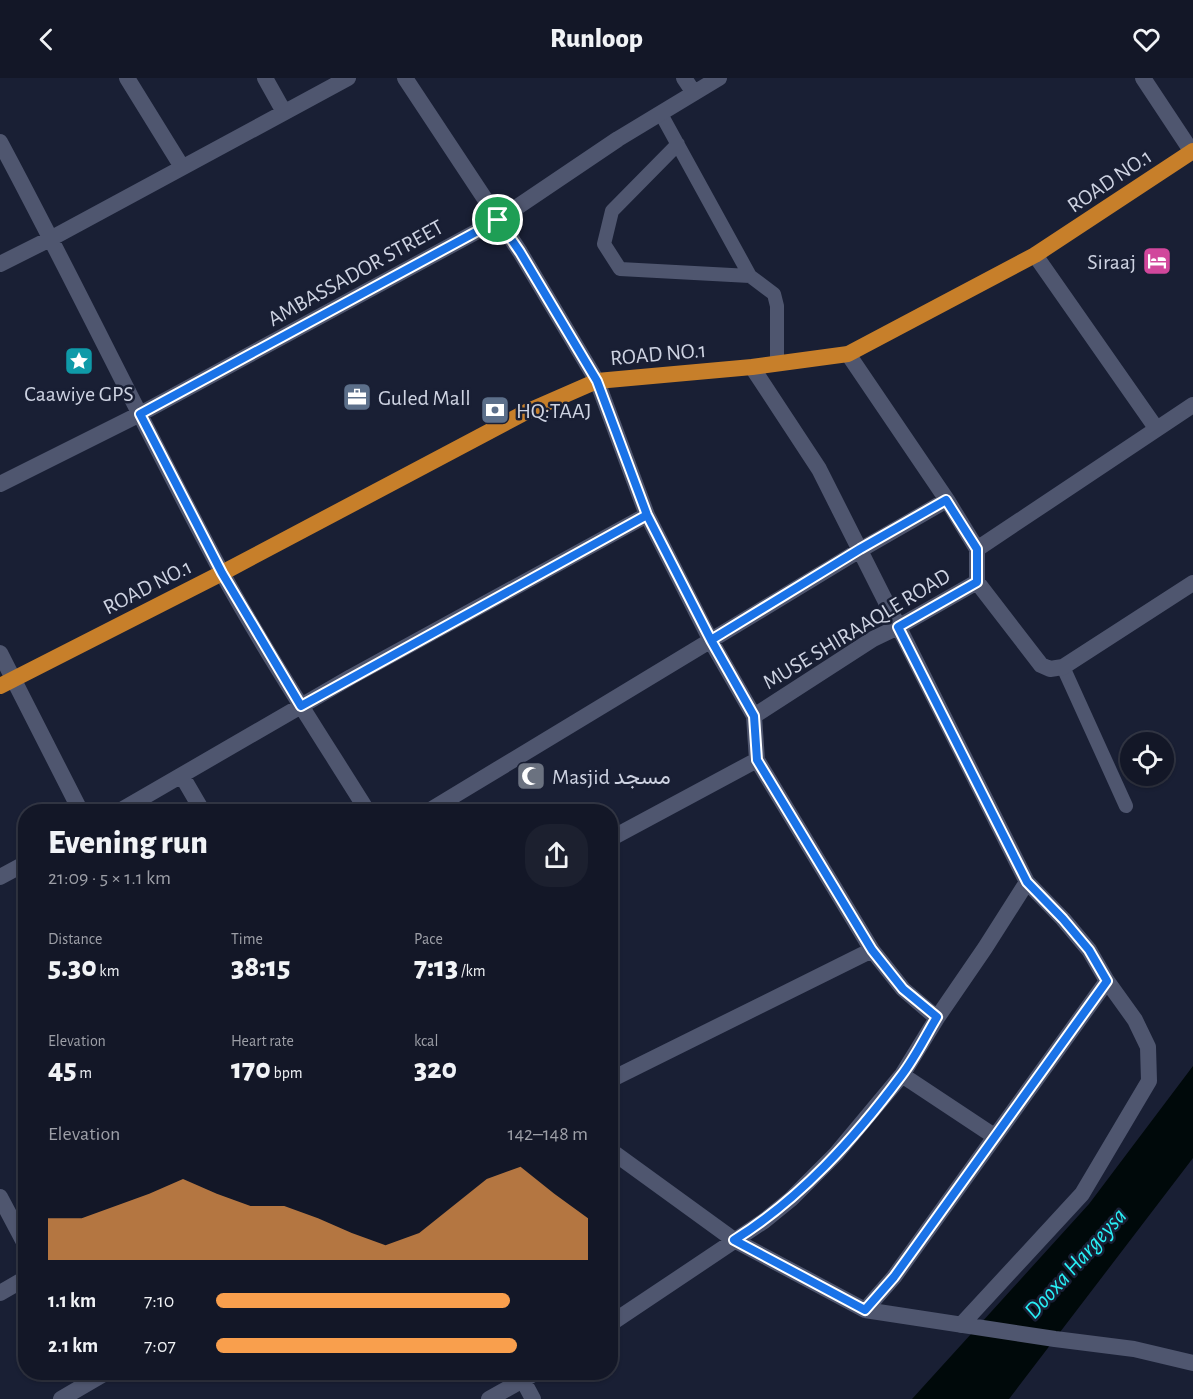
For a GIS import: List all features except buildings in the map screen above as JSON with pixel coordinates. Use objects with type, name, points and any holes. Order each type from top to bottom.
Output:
[{"type":"highway","name":"ROAD NO.1","points":[[6,683],[222,573],[526,412],[597,381],[752,367],[848,354],[1035,255],[1192,151]]},
{"type":"street","points":[[127,78],[182,167]]},
{"type":"street","points":[[265,78],[284,112]]},
{"type":"street","points":[[0,264],[348,78]]},
{"type":"street","points":[[405,78],[520,252],[597,381],[647,515],[711,640],[754,716]]},
{"type":"street","points":[[684,78],[694,93]]},
{"type":"street","name":"AMBASSADOR STREET","points":[[0,484],[140,414],[498,220],[618,139],[719,78]]},
{"type":"street","points":[[1143,78],[1192,151]]},
{"type":"street","points":[[0,142],[52,238],[222,573],[301,706],[363,804]]},
{"type":"street","points":[[1035,255],[1156,428]]},
{"type":"street","points":[[848,354],[977,549],[977,582],[1041,665],[1050,669],[1063,667],[1193,583]]},
{"type":"street","points":[[752,367],[819,469],[1027,882],[1089,950],[1107,981],[1135,1020],[1148,1047],[1149,1081],[1082,1194],[961,1325]]},
{"type":"street","points":[[977,549],[1193,405]]},
{"type":"street","points":[[439,804],[860,549],[946,500]]},
{"type":"street","points":[[132,804],[301,706],[647,515]]},
{"type":"street","name":"MUSE SHIRAAQLE ROAD","points":[[757,760],[754,716],[873,639],[977,582]]},
{"type":"street","points":[[0,653],[6,683],[76,804]]},
{"type":"street","points":[[618,835],[757,760],[872,950],[903,989],[937,1017]]},
{"type":"street","points":[[182,776],[198,804]]},
{"type":"street","points":[[0,877],[18,867]]},
{"type":"street","points":[[618,1319],[764,1221],[791,1199],[836,1154],[902,1075],[937,1017],[1027,882]]},
{"type":"street","points":[[618,1076],[872,950]]},
{"type":"street","points":[[865,1310],[894,1277],[1107,981]]},
{"type":"street","points":[[902,1075],[994,1136]]},
{"type":"street","points":[[618,1156],[734,1240],[865,1310],[1134,1349],[1193,1363]]},
{"type":"street","points":[[0,1197],[18,1231]]},
{"type":"street","points":[[0,1293],[18,1283]]},
{"type":"street","points":[[61,1399],[93,1380]]},
{"type":"street","points":[[489,1399],[520,1380]]},
{"type":"street","points":[[528,1380],[533,1399]]},
{"type":"lane","points":[[661,114],[750,276],[774,294],[777,306],[777,364]]},
{"type":"lane","points":[[678,144],[612,211],[603,244],[620,268],[750,276]]},
{"type":"lane","points":[[1063,667],[1126,806]]},
{"type":"water","name":"Dooxa Hargeysa","points":[[1193,1066],[1193,1158],[1009,1399],[912,1399],[1089,1204]]},
{"type":"place","name":"Siraaj","points":[[1157,261]]},
{"type":"place","name":"Caawiye GPS","points":[[79,361]]},
{"type":"place","name":"Guled Mall","points":[[357,397]]},
{"type":"place","name":"HQ:TAAJ","points":[[495,410]]},
{"type":"place","name":"Masjid مسجد","points":[[531,776]]},
{"type":"route","points":[[498,220],[140,414],[222,573],[301,706],[647,515],[711,640],[754,716],[757,760],[872,950],[903,989],[937,1017],[902,1075],[836,1154],[791,1199],[764,1221],[734,1240],[865,1310],[894,1277],[1107,981],[1089,950],[1027,882],[898,627],[977,582],[977,549],[946,500],[860,549],[711,640],[679,578],[647,515],[597,381],[520,252],[498,220]]}]
